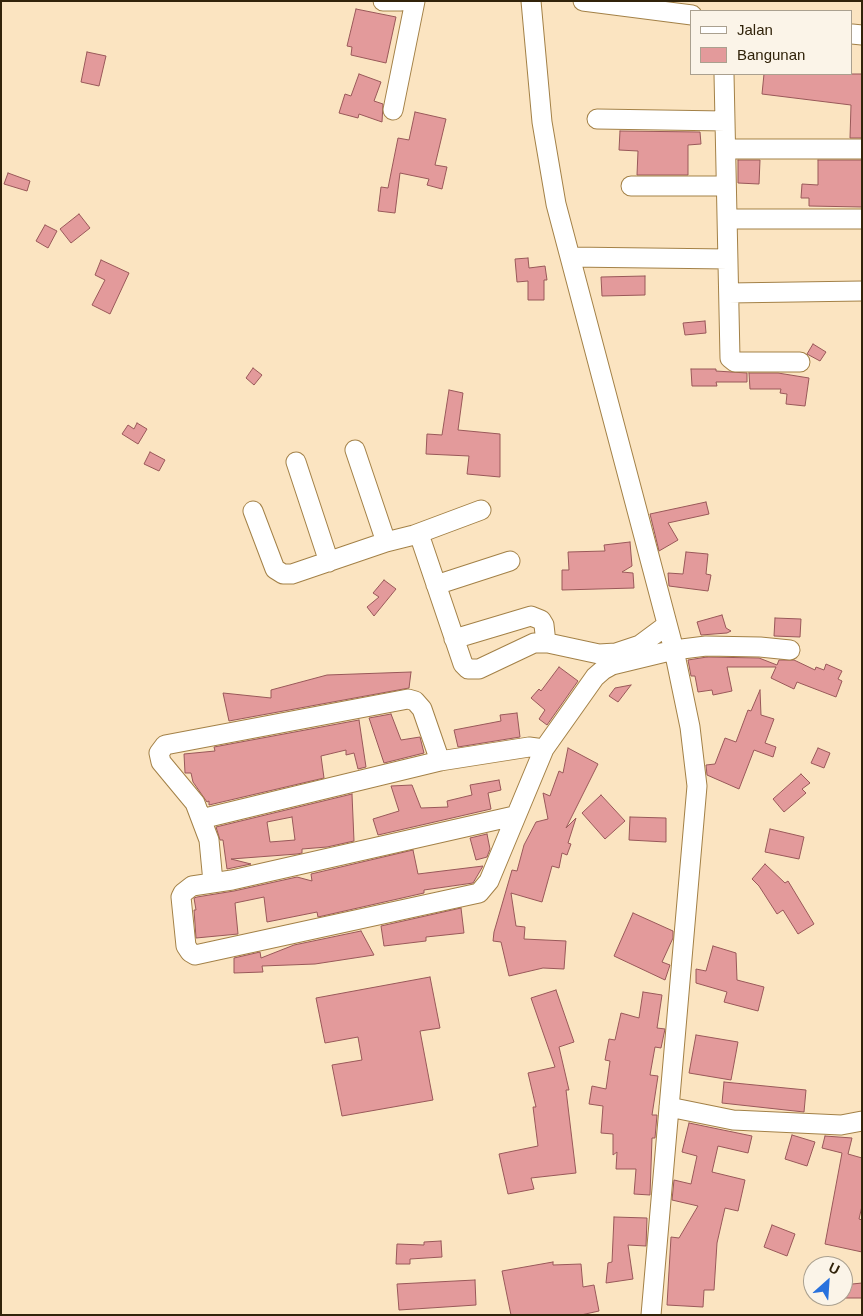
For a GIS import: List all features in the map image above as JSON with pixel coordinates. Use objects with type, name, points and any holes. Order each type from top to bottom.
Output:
[{"type":"street","points":[[383,1],[401,1]]},
{"type":"street","points":[[393,110],[415,1]]},
{"type":"street","points":[[531,1],[542,122],[556,204],[619,451],[674,650],[690,727],[697,786],[651,1315]]},
{"type":"street","points":[[583,1],[690,15]]},
{"type":"street","points":[[724,75],[731,360],[735,362],[800,362]]},
{"type":"street","points":[[596,119],[725,121]]},
{"type":"street","points":[[726,149],[862,148]]},
{"type":"street","points":[[631,186],[726,186]]},
{"type":"street","points":[[728,219],[862,219]]},
{"type":"street","points":[[570,257],[728,258]]},
{"type":"street","points":[[729,293],[862,292]]},
{"type":"street","points":[[355,450],[386,542]]},
{"type":"street","points":[[296,462],[329,562]]},
{"type":"street","points":[[253,511],[275,569],[292,574],[386,542],[414,535],[480,510]]},
{"type":"street","points":[[414,535],[421,539],[463,664],[471,670],[480,669],[529,644],[546,643],[576,651],[607,655],[640,645],[667,625]]},
{"type":"street","points":[[436,585],[510,560]]},
{"type":"street","points":[[454,639],[531,616],[541,620],[544,625],[546,643]]},
{"type":"street","points":[[514,816],[232,880],[192,886],[183,893],[182,897],[186,946],[190,952],[196,955],[479,892],[489,881],[514,816],[544,749],[594,677],[612,665],[674,650],[706,646],[790,650]]},
{"type":"street","points":[[213,882],[209,840],[195,803],[161,762],[160,750],[167,743],[408,699],[415,701],[422,709],[440,761]]},
{"type":"street","points":[[201,819],[440,761],[529,747],[544,749]]},
{"type":"street","points":[[669,1107],[733,1120],[841,1125],[862,1121]]},
{"type":"building","points":[[356,9],[396,17],[386,63],[351,55],[352,47],[347,46]]},
{"type":"building","points":[[87,52],[106,56],[99,86],[81,82]]},
{"type":"building","points":[[359,74],[381,82],[374,101],[383,104],[382,122],[359,114],[358,118],[339,113],[345,94],[351,96]]},
{"type":"building","points":[[862,74],[862,138],[850,138],[851,105],[762,94],[764,75]]},
{"type":"building","points":[[415,112],[446,119],[435,165],[447,167],[442,189],[427,185],[429,179],[400,173],[395,213],[378,211],[381,187],[388,188],[398,138],[409,140]]},
{"type":"building","points":[[620,131],[700,132],[701,144],[688,145],[688,175],[637,175],[638,151],[619,150]]},
{"type":"building","points":[[738,160],[760,160],[759,184],[738,183]]},
{"type":"building","points":[[818,160],[862,160],[862,207],[809,206],[809,198],[801,198],[802,184],[818,185]]},
{"type":"building","points":[[8,173],[30,181],[27,191],[4,184]]},
{"type":"building","points":[[79,214],[90,228],[71,243],[60,229]]},
{"type":"building","points":[[45,225],[57,231],[48,248],[36,241]]},
{"type":"building","points":[[528,258],[529,268],[545,266],[547,280],[544,280],[544,300],[528,300],[528,281],[517,282],[515,259]]},
{"type":"building","points":[[101,260],[129,273],[110,314],[92,305],[105,280],[95,275]]},
{"type":"building","points":[[645,276],[645,295],[602,296],[601,277]]},
{"type":"building","points":[[705,321],[706,333],[685,335],[683,323]]},
{"type":"building","points":[[813,344],[826,352],[820,361],[807,354]]},
{"type":"building","points":[[253,368],[262,375],[254,385],[246,378]]},
{"type":"building","points":[[691,369],[716,369],[716,371],[747,373],[747,382],[716,382],[717,386],[692,386]]},
{"type":"building","points":[[749,373],[778,373],[809,378],[805,406],[786,404],[787,394],[780,393],[781,389],[750,389]]},
{"type":"building","points":[[449,390],[463,393],[458,430],[500,434],[500,477],[467,474],[469,456],[426,454],[427,434],[442,435]]},
{"type":"building","points":[[137,423],[147,429],[138,444],[122,434],[128,425],[134,429]]},
{"type":"building","points":[[150,452],[165,460],[159,471],[144,464]]},
{"type":"building","points":[[706,502],[709,514],[668,523],[678,540],[659,551],[650,514]]},
{"type":"building","points":[[630,542],[632,566],[622,572],[633,573],[634,588],[562,590],[562,570],[569,570],[568,552],[605,551],[604,545]]},
{"type":"building","points":[[686,552],[708,554],[706,574],[711,575],[708,591],[669,586],[668,573],[683,574]]},
{"type":"building","points":[[384,580],[396,589],[374,616],[367,607],[379,597],[373,593]]},
{"type":"building","points":[[722,615],[726,628],[731,631],[701,635],[697,622]]},
{"type":"building","points":[[775,618],[801,619],[800,637],[774,636]]},
{"type":"building","points":[[707,657],[759,658],[777,665],[779,660],[794,660],[815,670],[816,667],[824,670],[826,664],[842,671],[838,679],[842,681],[836,697],[797,682],[794,689],[771,678],[776,667],[727,667],[732,691],[713,695],[712,690],[698,692],[695,676],[691,676],[688,660]]},
{"type":"building","points":[[559,667],[578,681],[547,725],[539,719],[545,710],[531,698],[539,689],[541,691]]},
{"type":"building","points":[[411,672],[409,688],[229,721],[223,693],[271,698],[271,690],[327,675]]},
{"type":"building","points":[[631,685],[618,702],[609,696],[615,688]]},
{"type":"building","points":[[760,690],[761,715],[774,719],[765,743],[776,747],[773,757],[754,750],[739,789],[707,775],[706,765],[715,764],[725,738],[736,742],[748,710],[751,711]]},
{"type":"building","points":[[517,713],[520,737],[458,747],[454,730],[501,721],[500,715]]},
{"type":"building","points":[[391,714],[401,740],[420,737],[424,753],[384,763],[369,718]]},
{"type":"building","points":[[359,720],[366,767],[358,769],[354,753],[346,755],[346,750],[321,756],[324,778],[209,805],[209,801],[207,802],[193,782],[191,773],[185,773],[184,754],[215,751],[214,747]]},
{"type":"building","points":[[568,748],[598,764],[566,828],[576,818],[568,843],[571,844],[567,855],[562,853],[559,868],[552,866],[542,902],[511,893],[516,926],[525,927],[524,939],[566,941],[564,969],[543,968],[509,976],[501,942],[493,941],[494,932],[512,870],[517,871],[524,845],[536,822],[548,819],[543,793],[550,796],[559,771],[563,773]]},
{"type":"building","points":[[818,748],[830,753],[824,768],[811,763]]},
{"type":"building","points":[[801,774],[810,783],[802,789],[806,793],[784,812],[773,799]]},
{"type":"building","points":[[499,780],[501,790],[488,793],[491,809],[378,835],[373,819],[399,811],[391,786],[412,785],[421,808],[448,807],[447,801],[472,795],[470,785]]},
{"type":"building","points":[[352,794],[354,841],[327,847],[302,849],[302,853],[297,854],[231,859],[251,864],[227,869],[223,840],[220,840],[216,827]],"holes":[[[292,817],[295,840],[270,842],[267,822]]]},
{"type":"building","points":[[601,795],[625,821],[605,839],[582,813]]},
{"type":"building","points":[[630,817],[666,818],[666,842],[629,840]]},
{"type":"building","points":[[770,829],[804,837],[799,859],[765,852]]},
{"type":"building","points":[[487,834],[490,849],[487,857],[476,860],[470,838]]},
{"type":"building","points":[[413,850],[418,874],[483,866],[473,883],[424,890],[424,893],[318,917],[317,912],[267,922],[264,897],[235,903],[238,934],[196,938],[194,898],[297,877],[312,881],[311,874]]},
{"type":"building","points":[[765,864],[785,883],[788,881],[814,924],[798,934],[783,910],[777,914],[759,886],[752,879]]},
{"type":"building","points":[[461,908],[464,933],[426,937],[426,941],[384,946],[381,926]]},
{"type":"building","points":[[633,913],[673,931],[673,938],[662,962],[670,965],[665,980],[614,956]]},
{"type":"building","points":[[361,931],[374,955],[315,964],[262,966],[263,972],[234,973],[234,958],[260,952],[261,958],[294,945]]},
{"type":"building","points":[[713,946],[736,953],[737,980],[764,987],[758,1011],[724,1002],[727,992],[696,983],[696,969],[706,971]]},
{"type":"building","points":[[430,977],[440,1028],[420,1031],[433,1100],[342,1116],[332,1065],[362,1060],[358,1037],[325,1043],[316,998]]},
{"type":"building","points":[[556,990],[574,1042],[559,1047],[569,1090],[566,1090],[576,1173],[531,1178],[534,1189],[508,1194],[499,1154],[538,1146],[533,1107],[536,1107],[528,1073],[555,1067],[531,998]]},
{"type":"building","points":[[643,992],[662,995],[657,1028],[665,1029],[661,1048],[655,1047],[650,1075],[658,1076],[652,1115],[657,1115],[655,1138],[652,1138],[650,1195],[634,1194],[636,1169],[616,1169],[617,1152],[613,1155],[613,1134],[601,1133],[603,1106],[589,1104],[592,1086],[606,1089],[610,1061],[605,1060],[609,1039],[615,1040],[621,1013],[639,1018]]},
{"type":"building","points":[[696,1035],[738,1042],[731,1080],[689,1073]]},
{"type":"building","points":[[724,1082],[806,1090],[804,1112],[722,1103]]},
{"type":"building","points":[[689,1123],[752,1136],[748,1153],[718,1146],[712,1172],[745,1180],[738,1211],[725,1208],[717,1243],[714,1290],[704,1290],[703,1307],[667,1305],[671,1237],[679,1238],[698,1206],[672,1200],[674,1180],[691,1184],[697,1156],[682,1152]]},
{"type":"building","points":[[792,1135],[815,1142],[807,1166],[785,1159]]},
{"type":"building","points":[[825,1136],[852,1138],[848,1154],[862,1158],[862,1206],[859,1219],[862,1220],[862,1252],[825,1244],[842,1153],[822,1148]]},
{"type":"building","points":[[614,1217],[647,1218],[646,1246],[628,1245],[633,1279],[606,1283],[608,1263],[612,1262]]},
{"type":"building","points":[[772,1225],[795,1234],[787,1256],[764,1247]]},
{"type":"building","points":[[441,1241],[442,1257],[410,1259],[410,1264],[396,1264],[397,1244],[424,1245],[424,1242]]},
{"type":"building","points":[[553,1262],[553,1265],[581,1264],[583,1287],[594,1285],[599,1311],[581,1315],[511,1315],[502,1271]]},
{"type":"building","points":[[475,1280],[476,1305],[399,1310],[397,1284]]},
{"type":"building","points":[[862,1283],[862,1298],[853,1298],[853,1284]]}]
